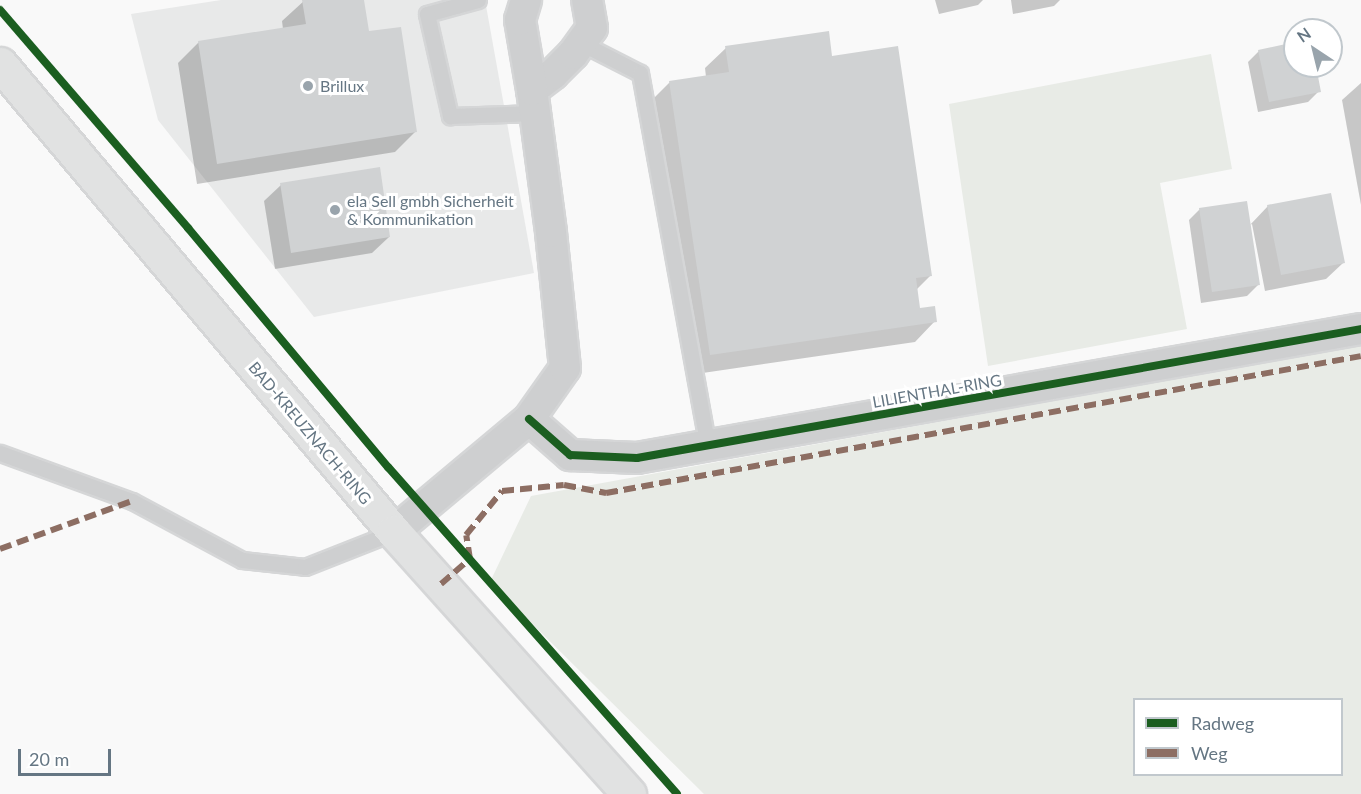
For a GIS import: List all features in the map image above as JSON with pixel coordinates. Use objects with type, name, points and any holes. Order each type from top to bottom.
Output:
[{"type":"main road","name":"BAD-KREUZNACH-RING","points":[[0,64],[394,532],[630,794]]},
{"type":"street","points":[[394,532],[529,419],[565,368],[534,101],[520,20],[526,0]]},
{"type":"street","points":[[534,101],[553,74],[592,28],[587,0]]},
{"type":"street","name":"LILIENTHAL-RING","points":[[529,419],[570,455],[637,458],[1361,329]]},
{"type":"lane","points":[[478,0],[427,14],[450,116],[534,101]]},
{"type":"lane","points":[[581,43],[640,73],[708,446]]},
{"type":"lane","points":[[0,453],[132,501],[242,560],[305,567],[394,532]]},
{"type":"shaded area","points":[[221,0],[485,0],[534,273],[314,317],[158,120],[131,14]]},
{"type":"shaded area","points":[[1211,54],[1232,169],[1160,183],[1187,329],[988,366],[949,104]]},
{"type":"shaded area","points":[[1361,345],[1361,794],[704,794],[490,582],[531,496]]},
{"type":"building","name":"Brillux","points":[[302,0],[364,0],[369,31],[401,27],[417,132],[217,164],[198,41],[306,24]]},
{"type":"building","points":[[829,31],[832,56],[898,46],[932,276],[916,278],[920,308],[935,306],[937,322],[710,355],[669,81],[729,72],[725,46]]},
{"type":"building","points":[[1283,45],[1283,78],[1318,78],[1321,92],[1269,102],[1258,50]]},
{"type":"building","name":"ela Sell gmbh Sicherheit & Kommunikation","points":[[380,167],[390,237],[291,253],[280,183]]},
{"type":"building","points":[[1331,193],[1345,263],[1281,275],[1267,205]]},
{"type":"building","points":[[1247,201],[1260,285],[1212,292],[1199,208]]},
{"type":"marked path","points":[[441,584],[470,559],[466,535],[502,491],[564,485],[606,493],[1361,356]]},
{"type":"marked path","points":[[0,549],[132,501]]},
{"type":"cycle path","points":[[0,10],[188,228],[388,467],[677,794]]},
{"type":"cycle path","points":[[529,419],[570,455],[637,458],[1361,329]]},
{"type":"place","name":"Brillux","points":[[308,86]]},
{"type":"place","name":"ela Sell gmbh Sicherheit & Kommunikation","points":[[335,210]]}]
